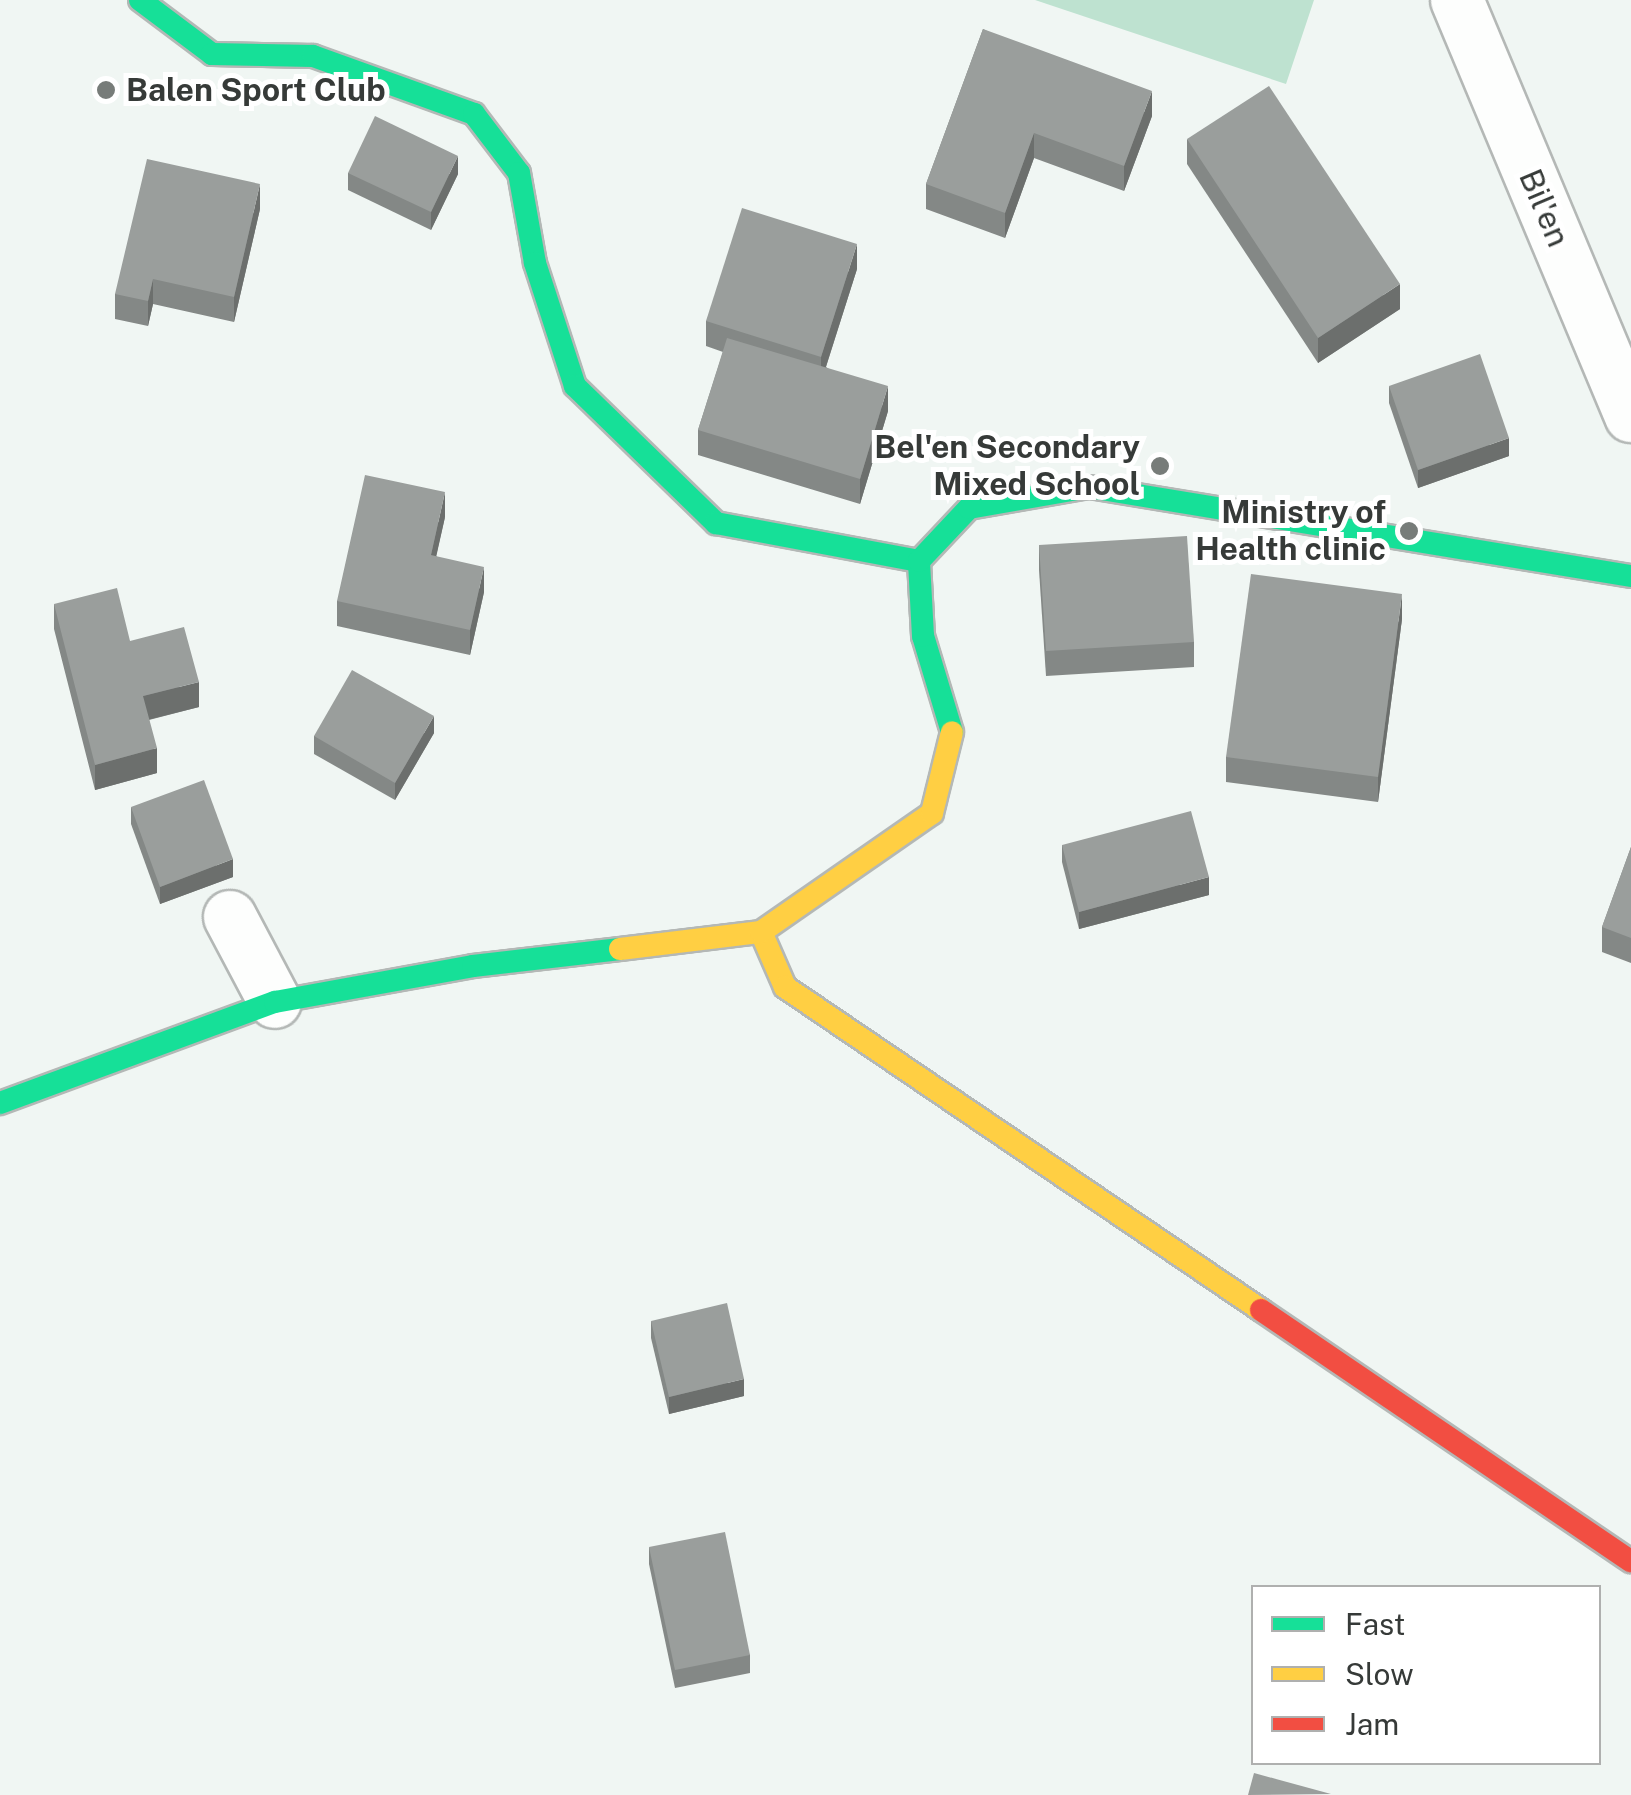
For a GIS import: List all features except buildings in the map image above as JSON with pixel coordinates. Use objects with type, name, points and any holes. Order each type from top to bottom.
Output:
[{"type":"street","points":[[140,0],[212,54],[313,56],[474,114],[519,174],[534,263],[575,386],[716,523],[918,561]]},
{"type":"street","name":"Bil'en","points":[[1457,0],[1631,416]]},
{"type":"street","points":[[0,1103],[274,1002],[473,966],[761,932],[932,813],[952,732],[923,636],[918,561],[969,508],[1089,487],[1266,511],[1631,576]]},
{"type":"street","points":[[230,918],[274,1002]]},
{"type":"street","points":[[761,932],[785,986],[1631,1561]]},
{"type":"green space","points":[[1035,0],[1314,0],[1286,84]]},
{"type":"traffic: fast","points":[[140,0],[212,54],[313,56],[474,114],[519,173],[535,263],[575,386],[716,523],[919,561]]},
{"type":"traffic: fast","points":[[952,732],[923,636],[919,561],[969,508],[1089,487],[1631,576]]},
{"type":"traffic: fast","points":[[0,1103],[275,1002],[473,966],[620,949]]},
{"type":"traffic: slow","points":[[620,949],[761,932],[932,813],[952,732]]},
{"type":"traffic: slow","points":[[761,932],[785,987],[1261,1310]]},
{"type":"traffic: jam","points":[[1261,1310],[1631,1561]]},
{"type":"place","name":"Balen Sport Club","points":[[106,90]]},
{"type":"place","name":"Bel'en Secondary Mixed School","points":[[1160,466]]},
{"type":"place","name":"Ministry of Health clinic","points":[[1409,531]]}]
